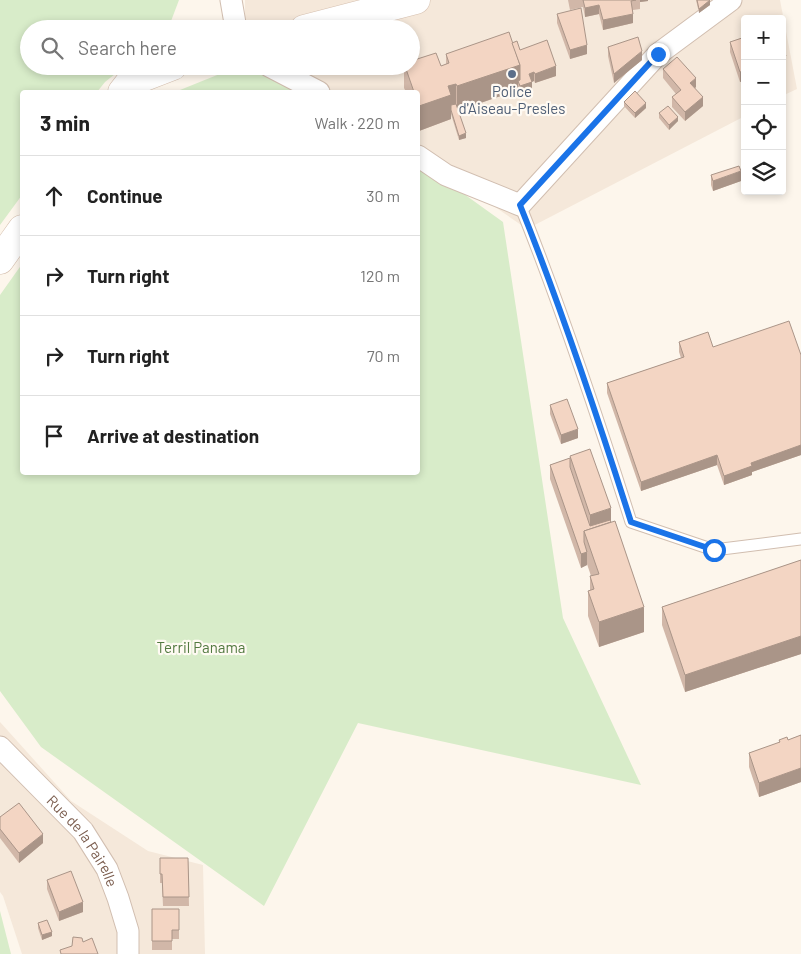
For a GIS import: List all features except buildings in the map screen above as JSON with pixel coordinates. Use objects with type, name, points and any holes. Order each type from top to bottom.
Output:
[{"type":"street","points":[[230,0],[234,20]]},
{"type":"street","points":[[339,20],[416,0]]},
{"type":"street","points":[[420,157],[446,175],[520,205],[658,54],[731,0]]},
{"type":"street","points":[[123,90],[129,82],[148,75]]},
{"type":"street","points":[[287,75],[316,90]]},
{"type":"street","points":[[0,260],[20,233]]},
{"type":"street","name":"Rue de la Pairelle","points":[[0,747],[83,832],[107,869],[128,931],[128,954]]},
{"type":"lane","points":[[520,205],[581,368],[631,522],[714,550],[801,539]]},
{"type":"shaded area","points":[[245,0],[780,0],[783,15],[741,15],[741,118],[527,229],[420,155],[420,90],[326,90],[305,75],[420,75],[420,20],[245,20]]},
{"type":"shaded area","points":[[786,31],[797,89],[786,94]]},
{"type":"shaded area","points":[[0,722],[71,801],[148,851],[203,865],[205,954],[22,954],[0,892]]},
{"type":"green space","points":[[0,0],[179,0],[171,20],[20,20],[20,75],[114,75],[99,90],[20,90],[20,198],[0,225]]},
{"type":"green space","points":[[217,75],[280,75],[302,79],[318,90],[180,90]]},
{"type":"green space","name":"Terril Panama","points":[[420,162],[503,222],[563,618],[641,785],[358,723],[264,906],[41,747],[0,691],[0,295],[20,267],[20,475],[420,475]]},
{"type":"green space","points":[[0,911],[11,954],[0,954]]},
{"type":"place","name":"Police d'Aiseau-Presles","points":[[512,74]]},
{"type":"route","points":[[658,54],[520,205],[581,368],[631,522],[714,550]]}]
